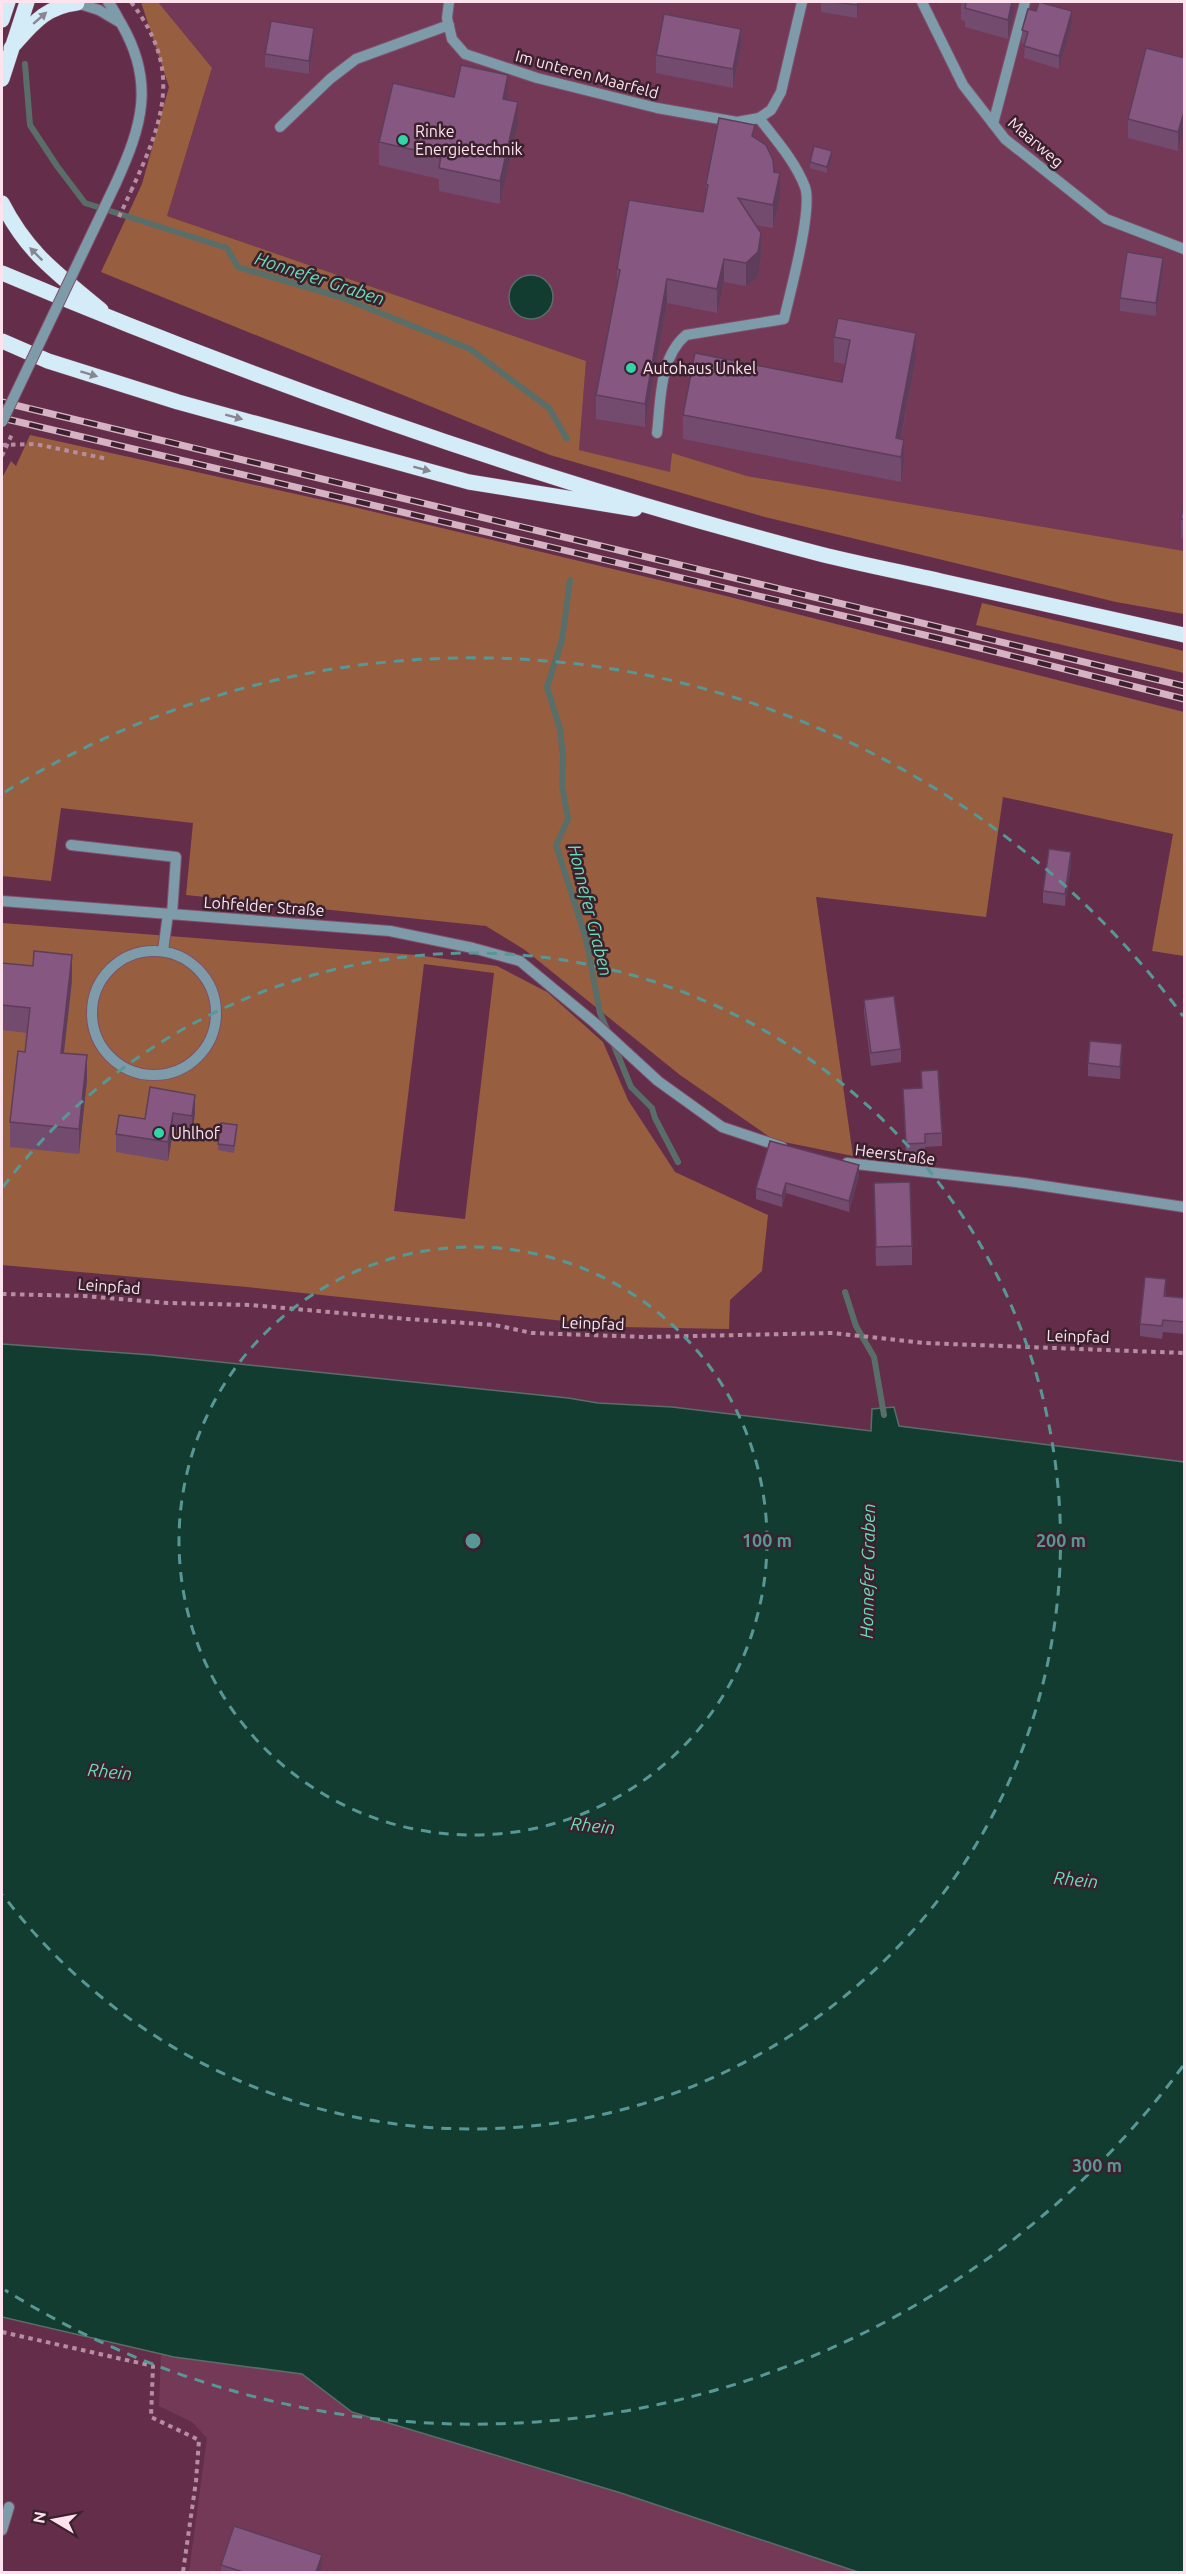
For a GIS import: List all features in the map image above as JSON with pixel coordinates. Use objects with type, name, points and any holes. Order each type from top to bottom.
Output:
[{"type":"main road","points":[[2,20],[8,2]]},
{"type":"main road","points":[[2,79],[27,2]]},
{"type":"main road","points":[[11,48],[44,14],[58,6],[75,2]]},
{"type":"main road","points":[[2,203],[12,224],[31,250],[113,320]]},
{"type":"main road","points":[[2,273],[213,359],[427,436],[703,521],[821,554],[1185,635]]},
{"type":"main road","points":[[2,341],[34,356],[178,402],[469,482],[703,521]]},
{"type":"street","points":[[75,2],[99,10],[121,23]]},
{"type":"street","points":[[2,422],[116,183],[137,130],[144,90],[134,47],[108,2]]},
{"type":"street","name":"Im unteren Maarfeld","points":[[449,2],[449,25],[452,39],[465,54],[537,78],[657,108],[737,122],[759,118]]},
{"type":"street","points":[[657,433],[667,363],[674,345],[686,335],[784,319],[805,222],[806,190],[790,158],[759,118],[771,110],[781,92],[802,2]]},
{"type":"street","name":"Maarweg","points":[[922,2],[963,85],[1005,139],[1106,219],[1184,247]]},
{"type":"street","points":[[993,124],[1025,2]]},
{"type":"street","points":[[280,128],[330,79],[356,59],[449,25]]},
{"type":"street","points":[[71,844],[176,857],[170,914],[163,951]]},
{"type":"street","name":"Lohfelder Straße","points":[[2,902],[390,931],[473,948],[520,961],[596,1024],[658,1082],[722,1127],[764,1143],[798,1151]]},
{"type":"street","points":[[163,951],[182,957],[198,968],[210,985],[216,1004],[216,1024],[209,1043],[197,1059],[180,1070],[161,1076],[139,1074],[120,1066],[105,1052],[94,1033],[91,1012],[95,992],[105,973],[122,959],[141,952],[163,951]]},
{"type":"street","name":"Heerstraße","points":[[833,1160],[856,1166],[1024,1183],[1185,1207]]},
{"type":"street","points":[[2,2530],[9,2507]]},
{"type":"path","points":[[131,191],[137,178]]},
{"type":"path","points":[[2,445],[35,444],[108,459]]},
{"type":"path","name":"Leinpfad","points":[[2,1294],[251,1305],[495,1325],[532,1333],[659,1337],[832,1333],[924,1344],[1185,1353]]},
{"type":"path","points":[[2,2332],[153,2366],[151,2417],[199,2440],[196,2481],[183,2572]]},
{"type":"shaded area","points":[[141,2],[158,2],[212,68],[167,216],[586,361],[579,450],[670,472],[672,453],[747,476],[1184,551],[1184,614],[1116,602],[765,517],[550,455],[101,272],[142,184],[169,87]]},
{"type":"shaded area","points":[[158,2],[1184,2],[1184,551],[747,476],[672,453],[671,473],[579,450],[586,361],[167,216],[212,69]]},
{"type":"shaded area","points":[[30,435],[341,504],[722,595],[1184,712],[1184,956],[1152,951],[1173,834],[1003,797],[986,917],[816,897],[853,1156],[774,1140],[680,1075],[525,950],[486,926],[186,895],[193,823],[61,808],[51,881],[2,876],[2,478],[11,461],[16,466]]},
{"type":"shaded area","points":[[982,603],[1184,651],[1184,673],[976,625]]},
{"type":"shaded area","points":[[2,923],[416,955],[497,966],[547,992],[603,1042],[628,1100],[675,1172],[768,1215],[762,1271],[730,1300],[729,1329],[621,1327],[247,1287],[2,1265]],"holes":[[[424,964],[494,973],[465,1219],[394,1211]]]},
{"type":"shaded area","points":[[161,2354],[302,2374],[352,2412],[616,2491],[858,2572],[189,2572],[207,2438],[192,2422],[159,2406]]},
{"type":"water","points":[[531,275],[540,276],[547,281],[552,288],[552,306],[547,313],[540,318],[531,319],[522,318],[515,313],[510,306],[509,297],[510,288],[515,281],[522,276]]},
{"type":"water","name":"Rhein","points":[[2,1344],[152,1355],[598,1403],[672,1407],[871,1431],[872,1409],[894,1407],[899,1426],[1184,1462],[1184,2572],[858,2572],[621,2493],[352,2412],[302,2374],[174,2357],[2,2317]]},
{"type":"building","points":[[833,2],[858,2],[857,5]]},
{"type":"building","points":[[962,2],[1012,2],[1008,20],[965,8],[966,3]]},
{"type":"building","points":[[1039,2],[1072,11],[1059,56],[1024,46],[1028,32],[1022,30],[1028,9],[1036,11]]},
{"type":"building","points":[[664,14],[741,29],[733,69],[656,55]]},
{"type":"building","points":[[271,21],[314,28],[309,61],[265,54]]},
{"type":"building","points":[[1146,48],[1185,58],[1185,109],[1178,132],[1128,119]]},
{"type":"building","points":[[461,65],[508,75],[503,99],[518,102],[500,181],[439,168],[441,156],[379,142],[393,83],[454,97]]},
{"type":"building","points":[[719,118],[755,125],[752,136],[766,145],[773,160],[774,172],[780,173],[773,205],[738,198],[761,233],[758,252],[746,263],[724,259],[717,289],[667,279],[645,404],[596,395],[620,270],[617,269],[629,200],[703,212]]},
{"type":"building","points":[[814,146],[832,151],[827,167],[810,162]]},
{"type":"building","points":[[1127,252],[1163,258],[1156,303],[1120,298]]},
{"type":"building","points":[[838,318],[916,333],[896,438],[904,440],[901,457],[683,415],[695,353],[842,382],[850,340],[834,337]]},
{"type":"building","points":[[1185,495],[1185,520],[1181,519]]},
{"type":"building","points":[[1049,849],[1071,852],[1065,894],[1043,891]]},
{"type":"building","points":[[34,951],[72,955],[61,1053],[87,1055],[79,1129],[10,1122],[18,1051],[25,1052],[30,1008],[2,1005],[2,963],[33,966]]},
{"type":"building","points":[[894,996],[901,1049],[871,1053],[864,1000]]},
{"type":"building","points":[[1090,1041],[1122,1044],[1120,1067],[1088,1063]]},
{"type":"building","points":[[938,1070],[942,1133],[925,1134],[925,1143],[906,1144],[903,1089],[922,1088],[921,1071]]},
{"type":"building","points":[[150,1087],[195,1095],[192,1116],[173,1113],[168,1142],[116,1134],[119,1115],[145,1119]]},
{"type":"building","points":[[221,1123],[237,1125],[234,1146],[218,1144]]},
{"type":"building","points":[[770,1141],[859,1165],[849,1201],[786,1183],[782,1196],[756,1188]]},
{"type":"building","points":[[910,1182],[912,1246],[876,1247],[874,1183]]},
{"type":"building","points":[[1145,1277],[1166,1279],[1164,1296],[1185,1298],[1184,1322],[1163,1320],[1162,1326],[1140,1324]]},
{"type":"building","points":[[234,2526],[322,2555],[316,2572],[243,2572],[221,2565]]},
{"type":"waterway","name":"Honnefer Graben","points":[[25,64],[30,125],[85,203],[227,248],[238,267],[343,298],[470,349],[549,408],[567,439]]},
{"type":"waterway","name":"Honnefer Graben","points":[[570,580],[562,640],[547,687],[560,729],[563,756],[562,785],[568,819],[556,845],[586,939],[600,1013],[609,1034]]},
{"type":"waterway","name":"Honnefer Graben","points":[[613,1043],[631,1087],[652,1108],[678,1162]]},
{"type":"waterway","name":"Honnefer Graben","points":[[845,1292],[856,1326],[874,1357],[884,1415]]},
{"type":"railway","points":[[2,402],[1184,686]]},
{"type":"railway","points":[[2,418],[984,649],[1184,699]]},
{"type":"place","name":"Rinke Energietechnik","points":[[403,140]]},
{"type":"place","name":"Autohaus Unkel","points":[[631,368]]},
{"type":"place","name":"Uhlhof","points":[[159,1133]]}]
